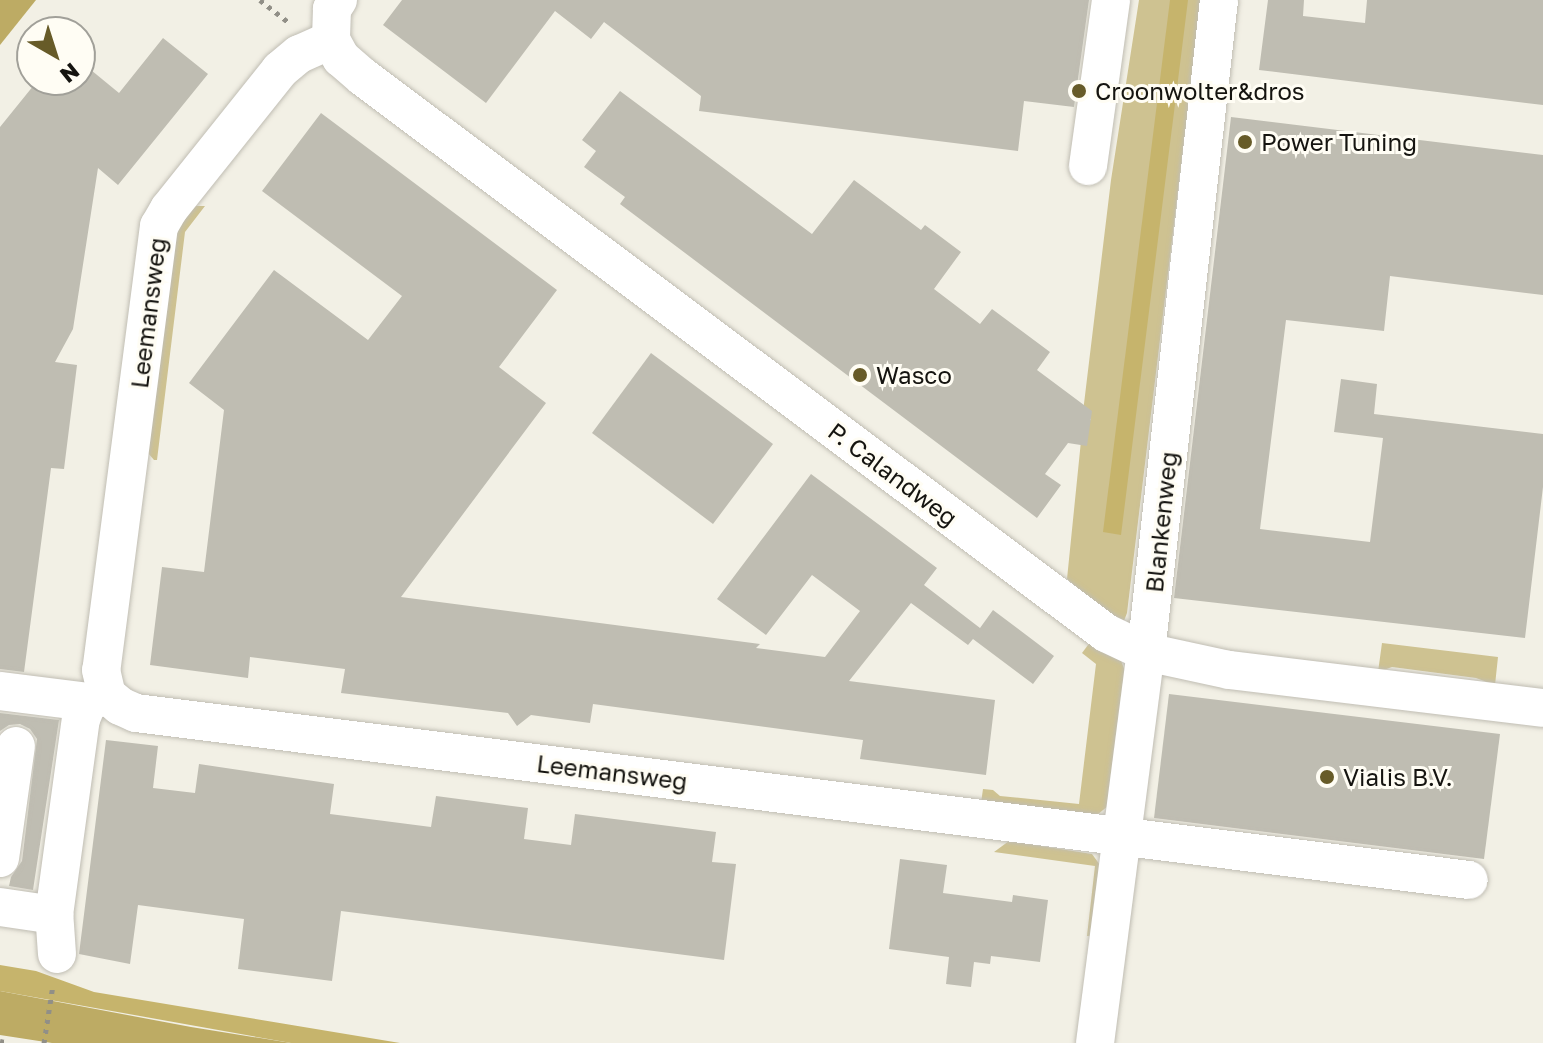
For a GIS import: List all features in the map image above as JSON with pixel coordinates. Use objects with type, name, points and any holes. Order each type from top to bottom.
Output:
[{"type":"street","points":[[314,34],[338,0]]},
{"type":"street","points":[[1088,166],[1111,0]]},
{"type":"street","name":"Blankenweg","points":[[1095,1043],[1146,652],[1219,0]]},
{"type":"street","name":"P. Calandweg","points":[[314,34],[401,105],[1106,633],[1146,652],[1229,670],[1543,708]]},
{"type":"street","name":"Leemansweg","points":[[57,954],[54,915],[81,719],[98,698],[159,226],[169,209],[280,70],[299,54],[314,34]]},
{"type":"street","name":"Leemansweg","points":[[0,691],[98,698],[136,713],[1469,880]]},
{"type":"street","points":[[0,858],[8,745],[77,755]]},
{"type":"street","points":[[0,907],[54,915]]},
{"type":"path","points":[[260,0],[314,34]]},
{"type":"path","points":[[44,1043],[57,954]]},
{"type":"path","points":[[0,1041],[9,1043]]},
{"type":"shaded area","points":[[0,0],[36,0],[23,16],[16,16],[16,25],[0,45]]},
{"type":"shaded area","points":[[1139,0],[1201,0],[1127,613],[1122,626],[1067,579],[1082,431],[1091,419],[1083,412],[1111,180]]},
{"type":"shaded area","points":[[1170,0],[1188,0],[1121,535],[1103,532]]},
{"type":"shaded area","points":[[187,206],[205,206],[185,232],[157,460],[154,460],[142,446],[172,231]]},
{"type":"shaded area","points":[[1094,637],[1119,655],[1126,674],[1108,806],[1092,819],[981,803],[983,789],[993,790],[1000,796],[1079,804],[1096,664],[1082,653]]},
{"type":"shaded area","points":[[1382,643],[1498,657],[1495,685],[1476,678],[1392,667],[1378,672]]},
{"type":"shaded area","points":[[1009,841],[1092,854],[1100,865],[1093,936],[1087,936],[1095,866],[994,852]]},
{"type":"shaded area","points":[[0,965],[36,971],[94,992],[400,1043],[291,1043],[0,991]]},
{"type":"shaded area","points":[[0,991],[291,1043],[52,1043],[0,1035]]},
{"type":"building","points":[[402,0],[1089,0],[1074,107],[1024,101],[1018,151],[699,111],[701,96],[604,22],[591,39],[555,11],[486,103],[383,25]]},
{"type":"building","points":[[1268,0],[1304,0],[1303,16],[1365,23],[1367,0],[1543,0],[1543,105],[1259,70]]},
{"type":"building","points":[[163,38],[208,74],[118,185],[98,168],[73,329],[55,362],[77,365],[64,469],[51,468],[24,672],[0,669],[0,127],[25,96],[96,96],[96,74],[119,93]]},
{"type":"building","points":[[620,91],[812,234],[854,180],[921,230],[925,225],[961,252],[934,289],[980,324],[992,309],[1050,352],[1037,370],[1092,411],[1087,446],[1068,443],[1045,474],[1061,485],[1037,518],[620,204],[625,197],[584,167],[596,151],[582,140]]},
{"type":"building","points":[[321,113],[557,290],[499,367],[546,403],[401,597],[760,644],[756,648],[825,657],[860,611],[812,575],[766,635],[717,599],[811,474],[937,568],[924,585],[980,628],[993,610],[1054,656],[1033,684],[973,639],[968,645],[911,603],[849,681],[995,700],[986,775],[860,759],[863,740],[593,704],[590,723],[531,715],[517,726],[508,713],[341,693],[345,669],[250,657],[248,678],[150,665],[162,567],[204,572],[224,410],[189,383],[274,270],[368,340],[402,296],[262,191]]},
{"type":"building","points":[[1231,117],[1543,155],[1543,295],[1390,276],[1384,331],[1286,320],[1260,529],[1370,542],[1383,438],[1334,432],[1341,379],[1377,384],[1374,414],[1543,434],[1543,487],[1525,638],[1174,598]]},
{"type":"building","points":[[651,353],[773,444],[713,524],[592,433]]},
{"type":"building","name":"Vialis B.V.","points":[[1169,694],[1500,734],[1484,859],[1154,818]]},
{"type":"building","points":[[0,713],[59,720],[33,890],[9,886],[22,861],[37,739],[30,729],[20,724],[9,725],[0,731]]},
{"type":"building","points":[[106,740],[158,746],[153,788],[195,793],[199,764],[334,784],[330,814],[431,827],[436,796],[528,808],[524,839],[571,845],[575,814],[716,832],[712,862],[736,864],[724,960],[341,911],[332,981],[238,969],[244,919],[138,905],[130,964],[79,954]]},
{"type":"building","points":[[900,859],[947,865],[943,893],[1012,902],[1013,895],[1048,900],[1040,962],[991,956],[990,964],[974,962],[971,987],[946,984],[949,957],[889,949]]},
{"type":"place","name":"Croonwolter&dros","points":[[1079,91]]},
{"type":"place","name":"Power Tuning","points":[[1245,142]]},
{"type":"place","name":"Wasco","points":[[860,375]]},
{"type":"place","name":"Vialis B.V.","points":[[1327,777]]}]
